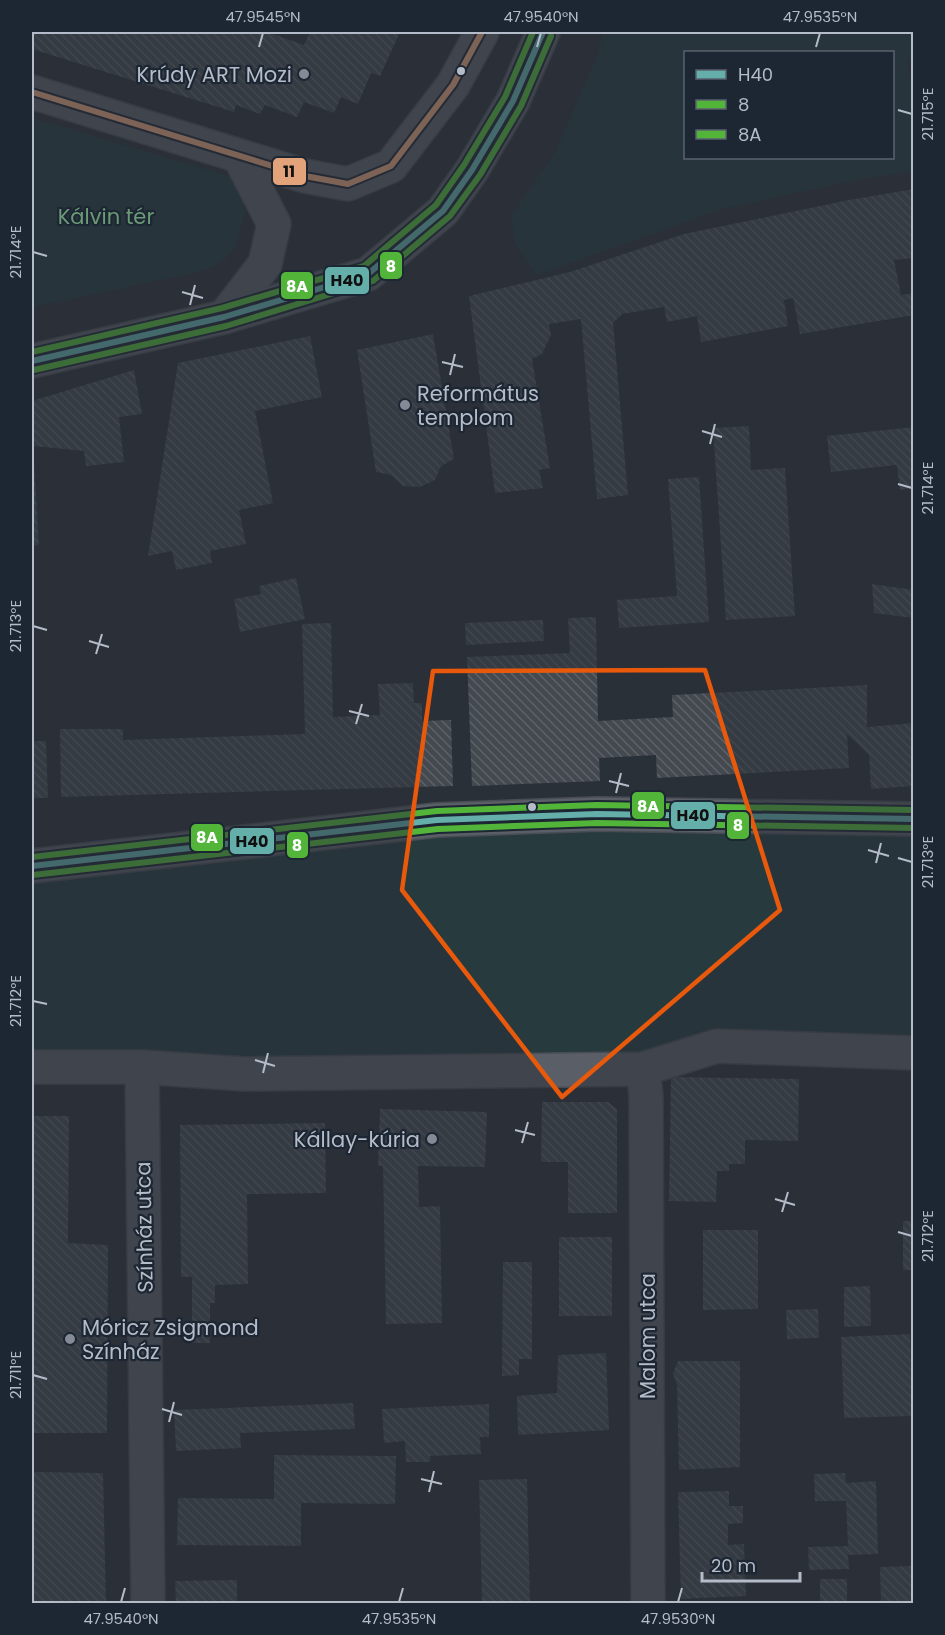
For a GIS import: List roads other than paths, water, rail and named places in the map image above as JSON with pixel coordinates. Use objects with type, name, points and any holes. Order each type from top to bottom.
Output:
[{"type":"street","points":[[32,92],[305,176],[348,184],[391,166],[453,85],[482,32]]},
{"type":"street","points":[[32,362],[225,317],[368,274],[443,211],[472,170],[513,101],[543,32]]},
{"type":"street","points":[[225,317],[265,264],[274,224],[239,156]]},
{"type":"street","points":[[32,866],[437,820],[597,814],[914,819]]},
{"type":"street","points":[[32,1067],[142,1067],[244,1074],[643,1069],[717,1046],[914,1053]]},
{"type":"street","name":"Színház utca","points":[[142,1067],[148,1604]]},
{"type":"street","name":"Malom utca","points":[[643,1069],[646,1096],[648,1604]]},
{"type":"place","name":"Krúdy ART Mozi","points":[[304,74]]},
{"type":"place","name":"Református templom","points":[[405,405]]},
{"type":"place","name":"Kállay-kúria","points":[[432,1139]]},
{"type":"place","name":"Móricz Zsigmond Színház","points":[[70,1339]]},
{"type":"park label","name":"Kálvin tér","points":[[106,216]]}]
